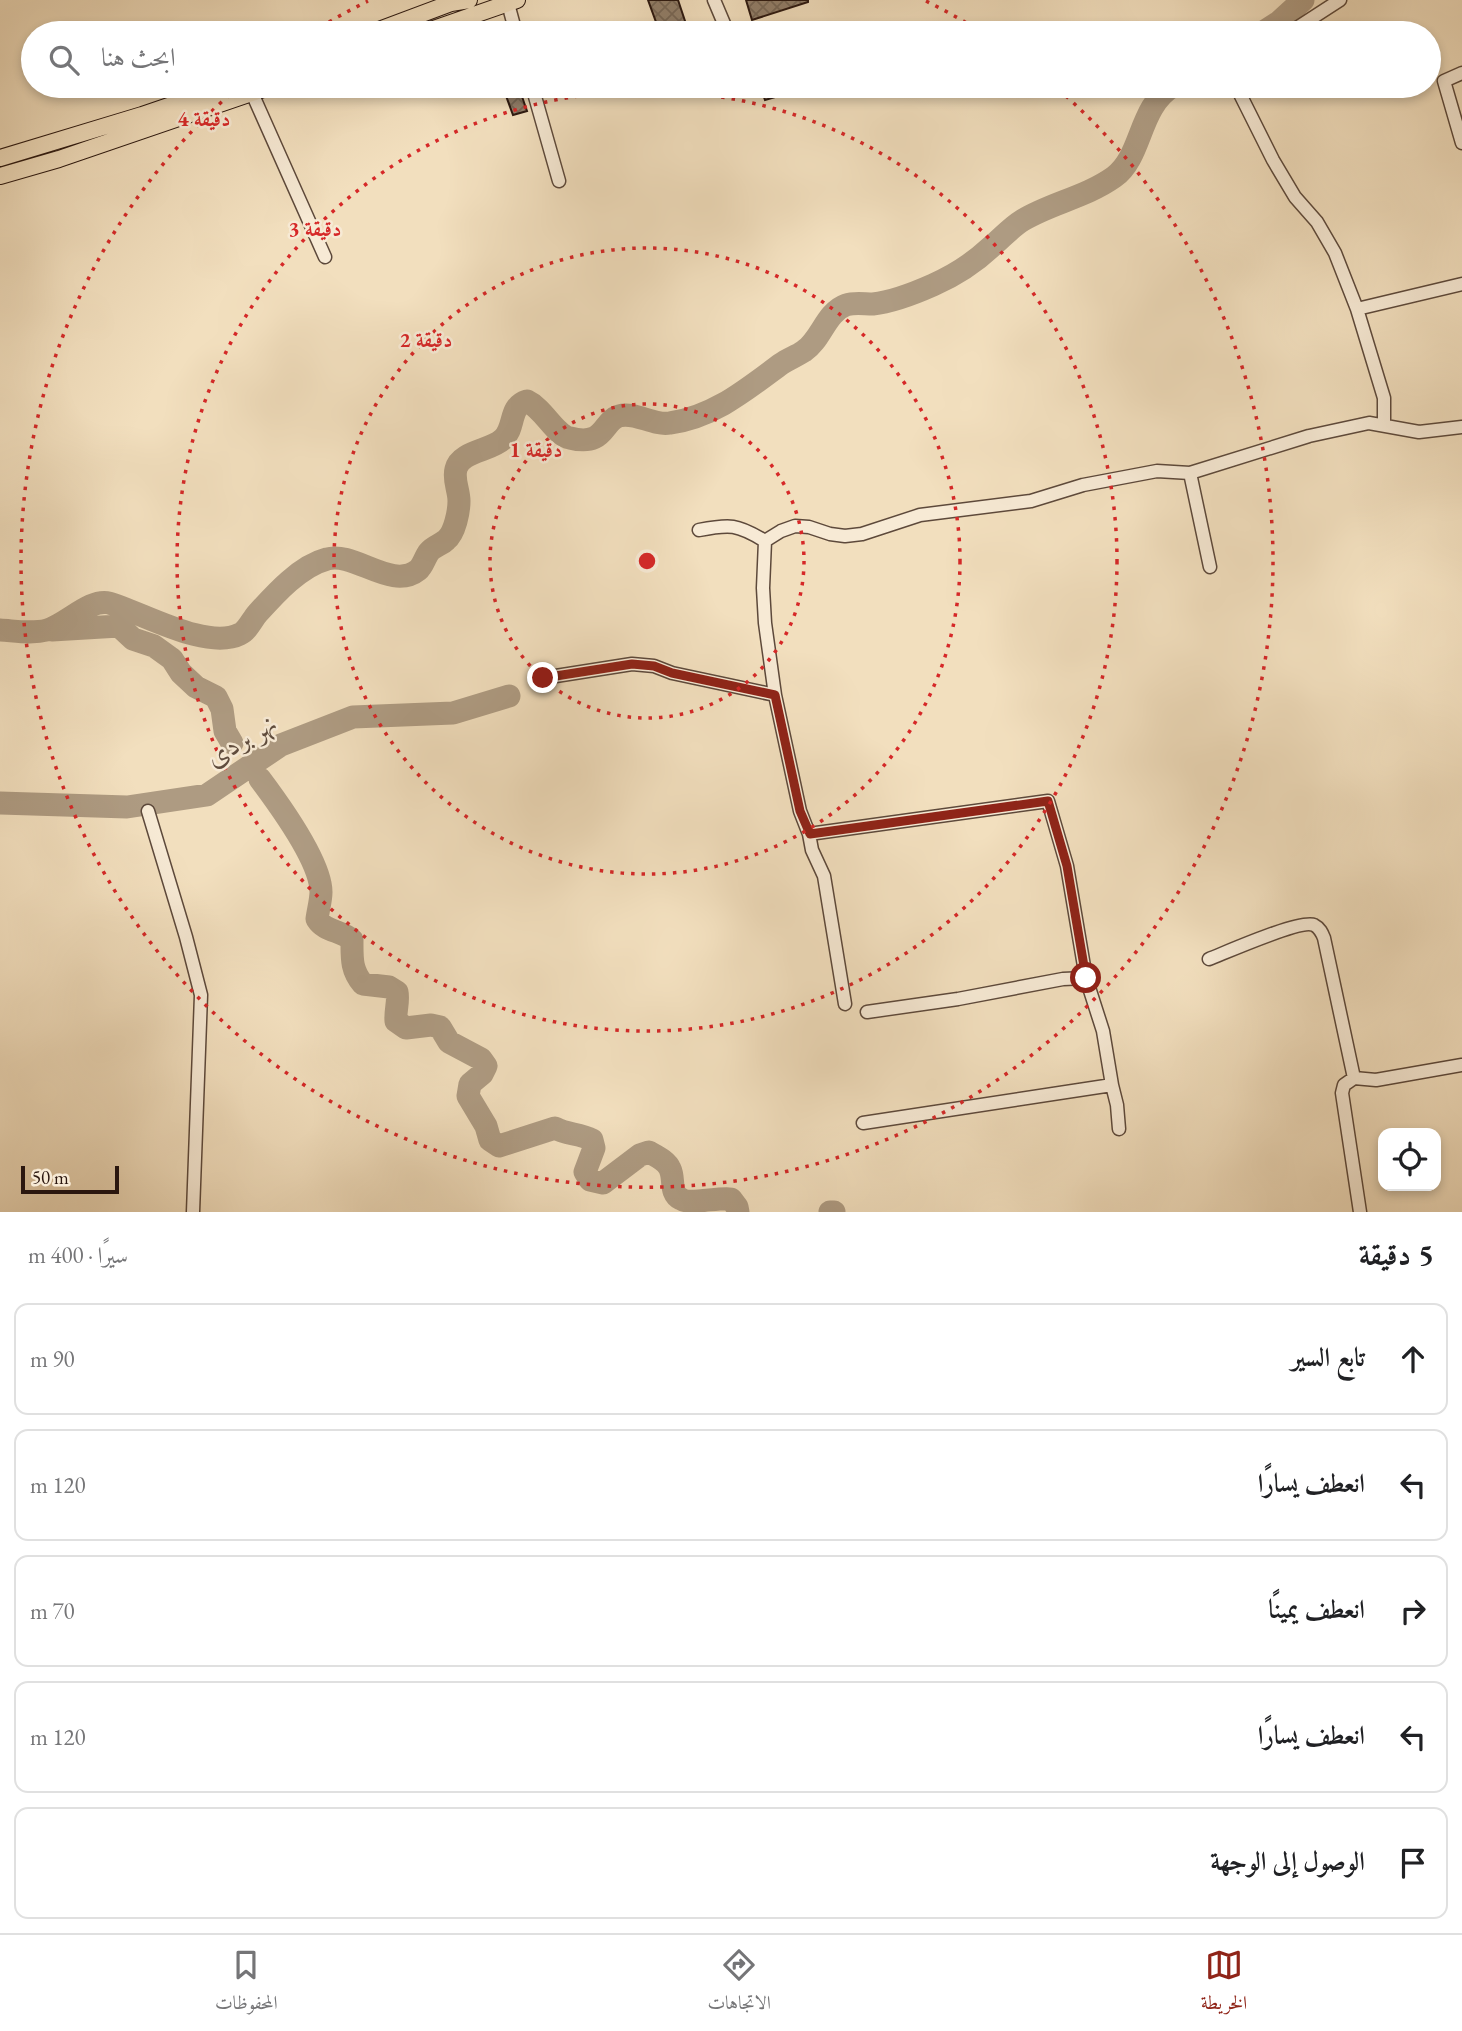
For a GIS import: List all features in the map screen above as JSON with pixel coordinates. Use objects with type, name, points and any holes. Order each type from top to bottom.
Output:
[{"type":"main road","points":[[404,21],[452,3],[470,0],[500,2]]},
{"type":"main road","points":[[452,21],[500,2]]},
{"type":"main road","points":[[420,15],[421,21]]},
{"type":"main road","points":[[0,176],[59,159],[202,98]]},
{"type":"main road","points":[[0,158],[233,98]]},
{"type":"street","points":[[714,0],[723,21]]},
{"type":"street","points":[[1308,21],[1340,0]]},
{"type":"street","points":[[500,2],[510,21]]},
{"type":"street","points":[[1462,73],[1444,81],[1462,143]]},
{"type":"street","points":[[254,98],[325,257]]},
{"type":"street","points":[[535,98],[559,181]]},
{"type":"street","points":[[1241,98],[1295,197],[1317,222],[1335,253],[1357,309],[1384,398],[1384,424]]},
{"type":"street","points":[[1357,309],[1462,285]]},
{"type":"street","points":[[765,541],[795,526],[845,536],[862,534],[919,515],[1031,501],[1083,485],[1157,471],[1190,473],[1309,436],[1369,423],[1419,432],[1462,428]]},
{"type":"street","points":[[1190,473],[1210,567]]},
{"type":"street","points":[[699,530],[735,526],[746,529],[765,541]]},
{"type":"street","points":[[765,541],[765,623],[775,695],[800,811],[810,834],[812,850],[824,876],[845,1004]]},
{"type":"street","points":[[543,678],[632,664],[654,666],[672,673],[775,695]]},
{"type":"street","points":[[810,834],[1048,801],[1069,879],[1086,978],[1103,1031],[1119,1129]]},
{"type":"street","points":[[148,811],[201,995],[193,1212]]},
{"type":"street","points":[[1209,959],[1294,925],[1313,924],[1319,928],[1324,938],[1354,1079]]},
{"type":"street","points":[[867,1012],[958,999],[1063,979],[1086,978]]},
{"type":"street","points":[[1360,1212],[1342,1093],[1344,1085],[1354,1079],[1377,1080],[1462,1066]]},
{"type":"street","points":[[863,1123],[1112,1085]]},
{"type":"building","points":[[648,0],[678,0],[685,21],[656,21]]},
{"type":"building","points":[[746,0],[808,0],[808,2],[752,20]]},
{"type":"building","points":[[507,98],[522,98],[527,111],[513,115]]},
{"type":"waterway","points":[[1280,21],[1303,0]]},
{"type":"waterway","points":[[0,630],[47,630],[94,604],[109,603],[192,634],[226,638],[245,630],[272,598],[298,574],[327,559],[349,560],[385,574],[408,575],[418,570],[429,552],[444,542],[452,532],[459,505],[455,477],[459,463],[463,458],[503,439],[510,429],[514,412],[521,404],[527,401],[565,436],[582,440],[597,436],[619,416],[631,415],[670,423],[701,415],[743,392],[804,351],[839,309],[846,305],[888,301],[941,281],[978,258],[1023,220],[1092,190],[1114,177],[1131,157],[1147,118],[1160,98]]},
{"type":"waterway","points":[[52,630],[119,626],[133,639],[154,646],[172,659],[181,673],[196,687],[216,697],[222,709],[225,731],[232,743]]},
{"type":"waterway","name":"نهر بردى","points":[[0,803],[127,807],[207,795],[281,745],[353,717],[453,713],[509,696]]},
{"type":"waterway","points":[[260,779],[297,833],[314,865],[321,892],[317,919],[324,926],[352,940],[352,958],[359,979],[363,984],[389,987],[397,992],[396,1021],[406,1028],[431,1025],[440,1027],[449,1042],[481,1059],[486,1066],[482,1074],[470,1084],[468,1096],[486,1126],[490,1140],[499,1146],[555,1128],[587,1138],[592,1140],[594,1148],[585,1172],[590,1180],[603,1183],[640,1155],[649,1152],[669,1166],[675,1193],[681,1199],[731,1199],[738,1212]]},
{"type":"route","points":[[543,678],[632,664],[654,666],[672,673],[775,695],[800,811],[810,834],[1048,801],[1067,866],[1086,978]]}]
